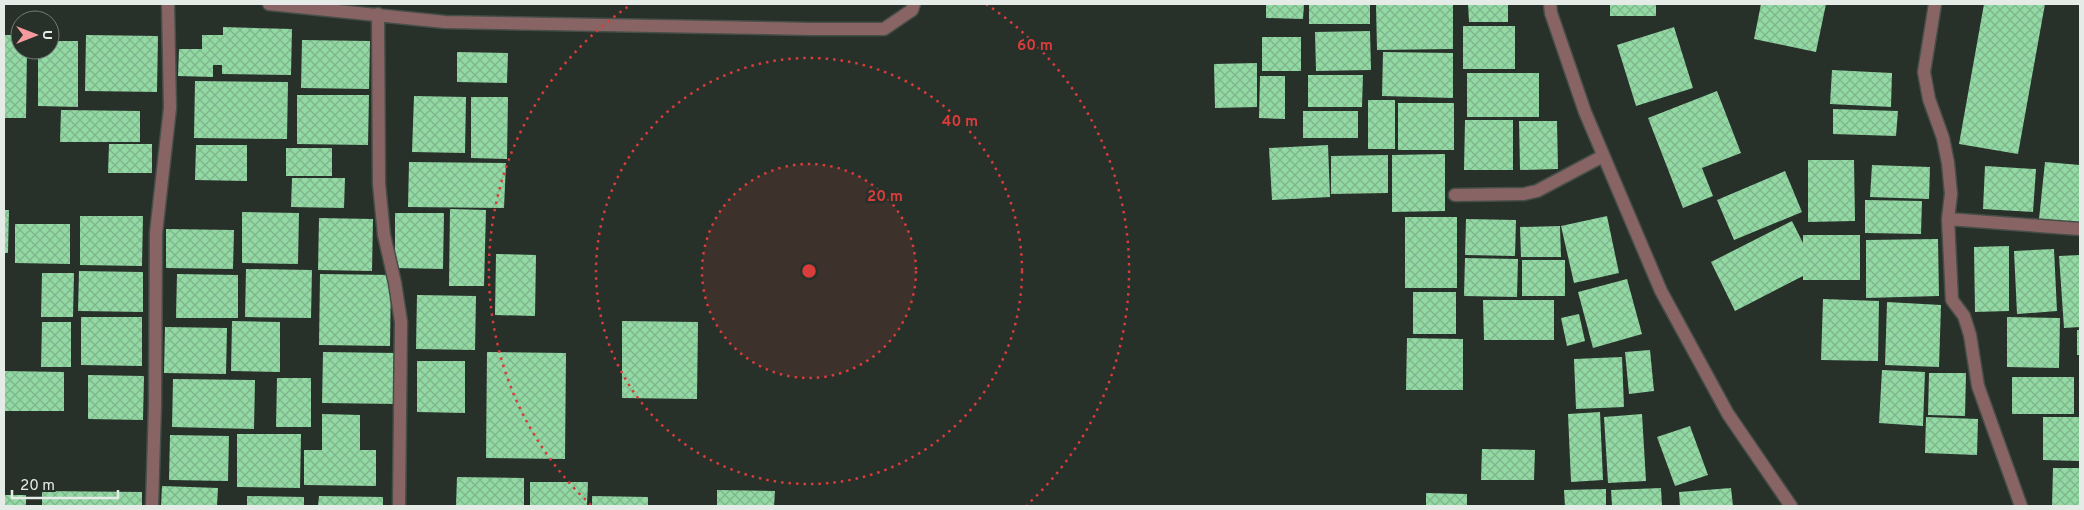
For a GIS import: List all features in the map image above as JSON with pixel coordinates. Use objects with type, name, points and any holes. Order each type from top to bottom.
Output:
[{"type":"street","points":[[152,506],[155,404],[156,233],[170,108],[168,4]]},
{"type":"street","points":[[269,4],[445,22],[884,29],[912,10],[914,4]]},
{"type":"street","points":[[1550,4],[1551,13],[1585,112],[1665,299],[1728,414],[1791,506]]},
{"type":"street","points":[[1934,4],[1924,72],[1930,99],[1943,138],[1948,163],[1951,194],[1948,219],[1952,300],[1964,316],[1970,335],[1978,386],[2021,506]]},
{"type":"street","points":[[378,14],[379,184],[384,234],[401,322],[399,506]]},
{"type":"street","points":[[1455,195],[1524,194],[1537,191],[1603,156]]},
{"type":"street","points":[[1948,219],[2080,229]]},
{"type":"building","points":[[1266,4],[1304,4],[1303,19],[1266,18]]},
{"type":"building","points":[[1309,4],[1370,4],[1370,24],[1309,24]]},
{"type":"building","points":[[1376,4],[1453,4],[1453,49],[1377,50]]},
{"type":"building","points":[[1468,4],[1508,4],[1508,22],[1469,22]]},
{"type":"building","points":[[1610,4],[1656,4],[1656,16],[1610,16]]},
{"type":"building","points":[[1761,4],[1826,4],[1816,52],[1754,39]]},
{"type":"building","points":[[1984,4],[2045,4],[2018,154],[1959,144]]},
{"type":"building","points":[[1463,26],[1515,26],[1515,69],[1463,69]]},
{"type":"building","points":[[223,27],[292,29],[291,75],[222,74],[222,65],[213,65],[213,77],[178,76],[179,49],[202,49],[202,35],[223,35]]},
{"type":"building","points":[[1674,27],[1693,88],[1636,106],[1617,45]]},
{"type":"building","points":[[1370,31],[1371,70],[1316,71],[1315,32]]},
{"type":"building","points":[[4,35],[10,35],[10,60],[27,60],[26,118],[4,118]]},
{"type":"building","points":[[86,35],[158,36],[157,92],[85,91]]},
{"type":"building","points":[[1262,37],[1301,37],[1301,71],[1262,71]]},
{"type":"building","points":[[302,40],[370,41],[369,89],[301,88]]},
{"type":"building","points":[[60,41],[78,41],[78,107],[38,106],[38,60],[60,60]]},
{"type":"building","points":[[457,52],[508,53],[507,83],[457,82]]},
{"type":"building","points":[[1383,52],[1453,53],[1453,98],[1382,96]]},
{"type":"building","points":[[1257,63],[1257,107],[1215,108],[1214,64]]},
{"type":"building","points":[[1832,70],[1892,73],[1891,107],[1830,104]]},
{"type":"building","points":[[1467,73],[1539,73],[1539,117],[1467,117]]},
{"type":"building","points":[[1308,75],[1363,75],[1362,107],[1308,107]]},
{"type":"building","points":[[1260,76],[1285,76],[1285,119],[1259,118]]},
{"type":"building","points":[[195,81],[288,82],[287,139],[194,138]]},
{"type":"building","points":[[1717,91],[1741,153],[1702,168],[1713,196],[1683,208],[1648,118]]},
{"type":"building","points":[[297,95],[369,95],[368,145],[297,144]]},
{"type":"building","points":[[414,96],[466,97],[465,153],[412,152]]},
{"type":"building","points":[[471,97],[508,97],[507,159],[471,158]]},
{"type":"building","points":[[1368,100],[1395,100],[1395,149],[1368,149]]},
{"type":"building","points":[[1398,103],[1454,103],[1454,150],[1398,150]]},
{"type":"building","points":[[1833,109],[1898,111],[1896,136],[1833,134]]},
{"type":"building","points":[[61,110],[140,111],[140,142],[60,142]]},
{"type":"building","points":[[1303,111],[1358,111],[1358,138],[1303,138]]},
{"type":"building","points":[[1465,120],[1513,120],[1513,170],[1464,170]]},
{"type":"building","points":[[1519,121],[1557,121],[1558,169],[1520,170]]},
{"type":"building","points":[[109,144],[152,144],[152,173],[108,173]]},
{"type":"building","points":[[196,145],[247,145],[247,181],[195,180]]},
{"type":"building","points":[[1328,145],[1330,197],[1272,200],[1269,148]]},
{"type":"building","points":[[286,148],[332,148],[332,176],[286,176]]},
{"type":"building","points":[[1445,154],[1445,211],[1392,212],[1392,155]]},
{"type":"building","points":[[1388,155],[1388,193],[1331,194],[1331,156]]},
{"type":"building","points":[[1808,160],[1854,160],[1855,221],[1808,222]]},
{"type":"building","points":[[409,162],[506,163],[504,208],[408,207]]},
{"type":"building","points":[[2045,162],[2080,165],[2080,223],[2039,219]]},
{"type":"building","points":[[1872,165],[1930,167],[1929,199],[1870,197]]},
{"type":"building","points":[[1985,166],[2036,169],[2033,212],[1983,209]]},
{"type":"building","points":[[1785,171],[1802,212],[1734,240],[1717,200]]},
{"type":"building","points":[[292,178],[345,178],[344,208],[291,207]]},
{"type":"building","points":[[1865,200],[1922,201],[1921,234],[1865,233]]},
{"type":"building","points":[[450,209],[486,210],[484,286],[449,286]]},
{"type":"building","points":[[4,210],[9,210],[8,253],[4,253]]},
{"type":"building","points":[[242,212],[299,213],[298,264],[242,263]]},
{"type":"building","points":[[395,213],[444,213],[443,269],[395,268]]},
{"type":"building","points":[[80,216],[143,216],[142,266],[80,265]]},
{"type":"building","points":[[1607,216],[1619,273],[1574,283],[1561,226]]},
{"type":"building","points":[[1405,217],[1457,217],[1457,288],[1405,288]]},
{"type":"building","points":[[319,218],[373,219],[372,271],[318,270]]},
{"type":"building","points":[[1466,219],[1516,220],[1515,256],[1465,255]]},
{"type":"building","points":[[1792,221],[1803,243],[1803,235],[1860,235],[1860,280],[1803,280],[1803,276],[1735,311],[1711,262]]},
{"type":"building","points":[[15,224],[70,224],[70,264],[15,263]]},
{"type":"building","points":[[1560,226],[1561,257],[1521,257],[1520,227]]},
{"type":"building","points":[[166,229],[234,230],[233,269],[166,268]]},
{"type":"building","points":[[1938,239],[1939,296],[1866,298],[1866,240]]},
{"type":"building","points":[[2009,246],[2009,311],[1975,312],[1974,247]]},
{"type":"building","points":[[2054,249],[2057,311],[2017,314],[2014,251]]},
{"type":"building","points":[[496,254],[536,255],[535,316],[495,315]]},
{"type":"building","points":[[2080,255],[2080,327],[2064,328],[2059,256]]},
{"type":"building","points":[[1465,258],[1518,259],[1517,297],[1464,296]]},
{"type":"building","points":[[1522,260],[1565,260],[1565,296],[1522,296]]},
{"type":"building","points":[[246,269],[312,270],[311,318],[245,317]]},
{"type":"building","points":[[79,271],[143,272],[143,312],[78,311]]},
{"type":"building","points":[[42,273],[74,273],[73,317],[41,317]]},
{"type":"building","points":[[177,274],[238,275],[238,318],[176,318]]},
{"type":"building","points":[[320,274],[391,275],[390,346],[319,345]]},
{"type":"building","points":[[1627,279],[1642,334],[1593,348],[1578,292]]},
{"type":"building","points":[[1413,292],[1456,292],[1456,334],[1413,334]]},
{"type":"building","points":[[417,295],[476,296],[475,350],[416,349]]},
{"type":"building","points":[[1823,299],[1879,301],[1878,361],[1821,360]]},
{"type":"building","points":[[1483,300],[1554,300],[1554,340],[1484,340]]},
{"type":"building","points":[[1887,302],[1941,305],[1939,367],[1885,365]]},
{"type":"building","points":[[1579,314],[1585,341],[1567,346],[1561,318]]},
{"type":"building","points":[[81,317],[142,317],[142,366],[81,365]]},
{"type":"building","points":[[2007,317],[2060,318],[2059,368],[2007,367]]},
{"type":"building","points":[[232,321],[280,322],[280,372],[231,371]]},
{"type":"building","points":[[622,321],[698,322],[697,399],[622,398]]},
{"type":"building","points":[[42,322],[71,322],[71,367],[41,367]]},
{"type":"building","points":[[165,327],[227,328],[226,374],[164,373]]},
{"type":"building","points":[[2077,330],[2080,330],[2080,355],[2077,355]]},
{"type":"building","points":[[1407,338],[1463,339],[1463,390],[1406,390]]},
{"type":"building","points":[[1650,350],[1654,391],[1629,394],[1625,352]]},
{"type":"building","points":[[323,352],[399,353],[399,404],[322,403]]},
{"type":"building","points":[[487,352],[566,353],[565,459],[486,458]]},
{"type":"building","points":[[1622,357],[1624,407],[1576,409],[1574,359]]},
{"type":"building","points":[[417,361],[465,361],[465,413],[417,412]]},
{"type":"building","points":[[1882,370],[1925,372],[1923,426],[1879,423]]},
{"type":"building","points":[[4,371],[64,372],[64,411],[4,411]]},
{"type":"building","points":[[1929,373],[1966,373],[1965,416],[1928,415]]},
{"type":"building","points":[[88,375],[144,376],[143,420],[88,419]]},
{"type":"building","points":[[2012,377],[2074,377],[2074,414],[2012,414]]},
{"type":"building","points":[[277,378],[311,378],[311,427],[276,427]]},
{"type":"building","points":[[173,379],[255,380],[254,429],[172,427]]},
{"type":"building","points":[[1600,412],[1603,480],[1571,482],[1568,414]]},
{"type":"building","points":[[322,414],[360,415],[360,450],[376,450],[376,486],[304,485],[304,450],[322,450]]},
{"type":"building","points":[[1642,414],[1646,481],[1608,483],[1604,417]]},
{"type":"building","points":[[1926,417],[1978,419],[1977,455],[1925,453]]},
{"type":"building","points":[[2043,417],[2080,417],[2080,461],[2043,460]]},
{"type":"building","points":[[1690,426],[1708,475],[1675,486],[1657,437]]},
{"type":"building","points":[[237,434],[301,434],[300,488],[237,487]]},
{"type":"building","points":[[170,435],[229,436],[228,481],[169,480]]},
{"type":"building","points":[[1482,449],[1535,450],[1534,480],[1481,480]]},
{"type":"building","points":[[2053,468],[2080,468],[2080,506],[2052,506]]},
{"type":"building","points":[[457,477],[524,478],[524,506],[456,506]]},
{"type":"building","points":[[530,482],[588,482],[587,506],[530,506]]},
{"type":"building","points":[[162,486],[218,488],[217,506],[161,506]]},
{"type":"building","points":[[1661,488],[1662,506],[1612,506],[1611,490]]},
{"type":"building","points":[[1731,488],[1733,506],[1680,506],[1679,492]]},
{"type":"building","points":[[1606,489],[1606,506],[1565,506],[1564,490]]},
{"type":"building","points":[[717,490],[775,491],[774,506],[717,506]]},
{"type":"building","points":[[42,491],[142,492],[142,506],[42,506]]},
{"type":"building","points":[[1426,493],[1467,494],[1467,506],[1426,506]]},
{"type":"building","points":[[4,495],[26,495],[26,506],[4,506]]},
{"type":"building","points":[[247,496],[304,497],[304,506],[247,506]]},
{"type":"building","points":[[319,496],[383,497],[383,506],[318,506]]},
{"type":"building","points":[[592,496],[648,497],[648,506],[592,506]]}]
